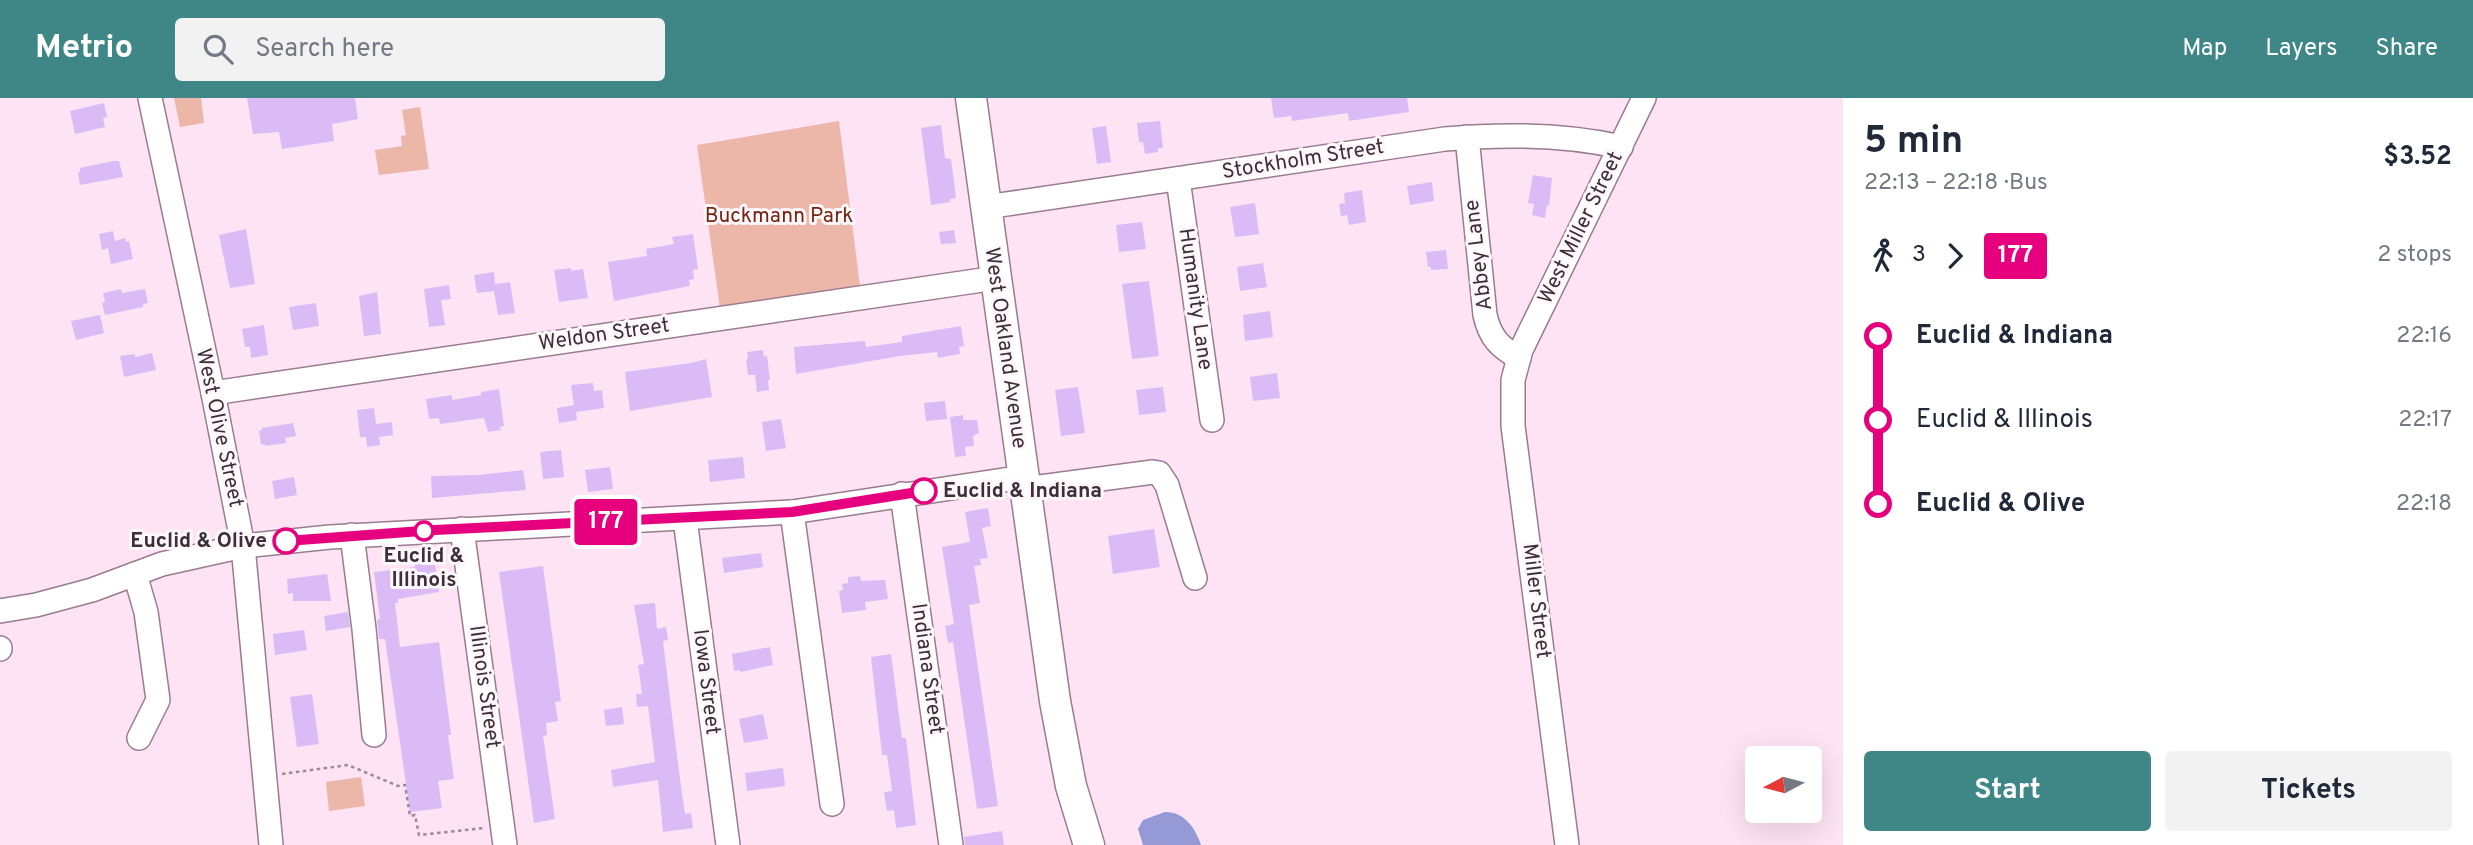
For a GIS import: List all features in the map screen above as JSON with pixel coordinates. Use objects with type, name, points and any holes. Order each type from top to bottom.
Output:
[{"type":"main road","name":"West Oakland Avenue","points":[[971,98],[1055,701],[1072,786],[1089,845]]},
{"type":"street","name":"West Olive Street","points":[[150,98],[243,546],[271,845]]},
{"type":"street","name":"West Miller Street","points":[[1519,358],[1644,98]]},
{"type":"street","name":"Stockholm Street","points":[[986,208],[1467,137],[1597,141],[1621,147]]},
{"type":"street","name":"Abbey Lane","points":[[1467,137],[1488,329],[1501,348],[1519,358]]},
{"type":"street","name":"Humanity Lane","points":[[1178,179],[1212,420]]},
{"type":"street","name":"Weldon Street","points":[[213,393],[996,278]]},
{"type":"street","name":"Miller Street","points":[[1519,358],[1513,380],[1513,426],[1567,845]]},
{"type":"street","points":[[0,611],[36,605],[92,590],[162,564],[243,546],[462,529],[792,512],[902,494],[1153,472],[1159,473],[1167,485],[1195,578]]},
{"type":"street","name":"Indiana Street","points":[[902,494],[951,845]]},
{"type":"street","points":[[792,512],[832,804]]},
{"type":"street","name":"Iowa Street","points":[[685,519],[728,845]]},
{"type":"street","name":"Illinois Street","points":[[462,529],[504,836]]},
{"type":"street","points":[[352,536],[374,735]]},
{"type":"street","points":[[135,574],[146,612],[158,700],[139,738]]},
{"type":"path","points":[[265,776],[348,765],[398,786],[405,785],[410,816],[415,815],[419,835],[504,836]]},
{"type":"green space","points":[[174,98],[201,98],[204,123],[180,127]]},
{"type":"green space","points":[[420,107],[429,169],[379,175],[375,150],[402,146],[401,136],[406,135],[402,110]]},
{"type":"green space","name":"Buckmann Park","points":[[839,121],[860,286],[720,308],[697,145]]},
{"type":"green space","points":[[361,777],[365,806],[329,811],[326,782]]},
{"type":"water","points":[[1165,812],[1184,818],[1196,833],[1201,845],[1143,845],[1138,829],[1143,820]]},
{"type":"building","points":[[247,98],[355,98],[358,119],[332,124],[334,141],[282,149],[279,132],[253,134]]},
{"type":"building","points":[[1271,98],[1407,98],[1409,112],[1349,121],[1348,113],[1292,121],[1291,116],[1274,118]]},
{"type":"building","points":[[104,103],[107,117],[103,118],[105,127],[75,134],[70,111]]},
{"type":"building","points":[[1160,121],[1163,148],[1158,148],[1158,152],[1145,154],[1143,142],[1139,142],[1137,123]]},
{"type":"building","points":[[941,125],[945,158],[951,159],[956,198],[950,199],[950,202],[931,205],[921,128]]},
{"type":"building","points":[[1106,126],[1111,162],[1097,164],[1092,128]]},
{"type":"building","points":[[119,161],[123,177],[80,185],[80,168]]},
{"type":"building","points":[[1533,175],[1552,178],[1545,218],[1532,215],[1534,204],[1528,203]]},
{"type":"building","points":[[1432,182],[1434,201],[1410,205],[1407,186]]},
{"type":"building","points":[[1362,190],[1366,222],[1349,225],[1347,215],[1341,216],[1339,204],[1345,203],[1344,193]]},
{"type":"building","points":[[1255,203],[1259,234],[1235,237],[1230,207]]},
{"type":"building","points":[[1142,222],[1146,249],[1119,252],[1116,225]]},
{"type":"building","points":[[246,229],[255,284],[230,288],[219,235]]},
{"type":"building","points":[[954,230],[956,243],[941,244],[939,232]]},
{"type":"building","points":[[113,231],[115,241],[125,238],[126,242],[129,241],[133,259],[111,264],[108,248],[102,250],[99,234]]},
{"type":"building","points":[[693,234],[698,269],[693,270],[694,279],[689,280],[690,286],[614,301],[608,262],[647,256],[646,249],[674,244],[672,237]]},
{"type":"building","points":[[1446,250],[1448,269],[1431,270],[1426,252]]},
{"type":"building","points":[[1263,263],[1267,287],[1240,291],[1237,267]]},
{"type":"building","points":[[571,268],[571,271],[583,269],[588,298],[559,302],[554,270]]},
{"type":"building","points":[[494,272],[495,284],[510,282],[515,313],[498,315],[494,291],[477,293],[474,275]]},
{"type":"building","points":[[1149,281],[1159,356],[1132,359],[1122,284]]},
{"type":"building","points":[[449,285],[451,299],[441,300],[445,325],[429,327],[424,289]]},
{"type":"building","points":[[121,289],[122,293],[145,289],[148,303],[143,304],[143,307],[105,315],[103,293]]},
{"type":"building","points":[[377,292],[381,334],[364,336],[359,296]]},
{"type":"building","points":[[316,303],[319,326],[293,330],[289,307]]},
{"type":"building","points":[[1270,311],[1273,337],[1245,341],[1243,315]]},
{"type":"building","points":[[100,315],[104,333],[76,340],[71,321]]},
{"type":"building","points":[[264,325],[268,355],[251,358],[250,347],[245,347],[242,329]]},
{"type":"building","points":[[961,326],[964,346],[959,347],[960,354],[938,358],[937,352],[900,356],[796,374],[794,347],[865,341],[866,347],[902,342],[902,336]]},
{"type":"building","points":[[763,350],[764,357],[767,356],[769,390],[757,392],[755,375],[748,375],[747,352]]},
{"type":"building","points":[[152,353],[156,370],[124,377],[120,356],[135,354],[135,357]]},
{"type":"building","points":[[706,359],[712,397],[630,411],[625,372]]},
{"type":"building","points":[[1277,373],[1280,398],[1253,401],[1250,377]]},
{"type":"building","points":[[593,383],[594,391],[602,390],[604,408],[576,412],[577,420],[559,423],[557,408],[574,405],[571,385]]},
{"type":"building","points":[[1078,387],[1085,433],[1061,436],[1055,390]]},
{"type":"building","points":[[1163,387],[1166,412],[1139,415],[1136,390]]},
{"type":"building","points":[[499,389],[504,426],[500,427],[501,430],[488,432],[484,418],[440,424],[439,418],[429,419],[426,399],[452,395],[452,400]]},
{"type":"building","points":[[945,401],[947,419],[926,421],[924,403]]},
{"type":"building","points":[[374,408],[376,424],[392,422],[393,435],[379,437],[380,445],[367,447],[366,437],[360,437],[357,410]]},
{"type":"building","points":[[963,415],[963,420],[977,420],[979,433],[973,436],[974,446],[965,447],[966,456],[955,457],[950,417]]},
{"type":"building","points":[[781,419],[786,448],[766,451],[762,422]]},
{"type":"building","points":[[293,423],[296,436],[285,438],[286,443],[261,445],[259,431],[262,428]]},
{"type":"building","points":[[561,450],[564,477],[543,479],[540,452]]},
{"type":"building","points":[[743,457],[745,478],[710,482],[708,460]]},
{"type":"building","points":[[610,467],[613,489],[588,492],[585,470]]},
{"type":"building","points":[[523,470],[526,490],[432,498],[431,476]]},
{"type":"building","points":[[294,477],[297,495],[275,499],[272,481]]},
{"type":"building","points":[[988,508],[991,526],[982,528],[988,558],[980,559],[981,565],[974,566],[980,603],[969,605],[998,806],[977,809],[953,642],[948,643],[945,626],[954,624],[942,547],[970,542],[965,512]]},
{"type":"building","points":[[1154,529],[1160,567],[1113,574],[1108,536]]},
{"type":"building","points":[[761,553],[763,567],[724,573],[722,558]]},
{"type":"building","points":[[429,560],[430,565],[435,565],[439,592],[398,599],[398,603],[395,603],[400,647],[439,642],[454,779],[438,781],[442,808],[410,812],[385,639],[379,639],[377,620],[380,619],[374,572],[415,567],[415,562]]},
{"type":"building","points":[[543,566],[561,701],[555,702],[558,721],[546,723],[547,735],[543,736],[555,819],[534,823],[499,572]]},
{"type":"building","points":[[327,574],[331,601],[293,601],[293,593],[288,594],[287,579]]},
{"type":"building","points":[[860,576],[861,581],[885,580],[888,599],[865,602],[866,610],[842,613],[839,591],[843,590],[842,584],[848,583],[848,577]]},
{"type":"building","points":[[655,603],[657,629],[666,627],[668,640],[663,641],[679,772],[685,814],[691,813],[693,828],[663,832],[658,780],[613,787],[611,770],[655,762],[648,706],[637,707],[636,694],[642,694],[638,665],[644,664],[634,605]]},
{"type":"building","points":[[348,612],[350,627],[326,631],[324,616]]},
{"type":"building","points":[[304,630],[307,650],[275,655],[273,634]]},
{"type":"building","points":[[770,647],[773,665],[734,671],[732,654]]},
{"type":"building","points":[[891,654],[902,738],[906,738],[916,825],[896,828],[894,810],[887,811],[884,792],[892,791],[887,755],[882,755],[871,657]]},
{"type":"building","points":[[312,694],[319,744],[297,747],[290,697]]},
{"type":"building","points":[[622,707],[624,724],[606,726],[604,710]]},
{"type":"building","points":[[763,714],[768,739],[744,743],[739,719]]},
{"type":"building","points":[[783,768],[785,786],[747,791],[745,773]]},
{"type":"building","points":[[1002,831],[1004,845],[965,845],[964,837]]},
{"type":"bus line","name":"177","points":[[286,541],[435,530],[792,512],[924,491]]},
{"type":"place","name":"Euclid & Indiana","points":[[924,491]]},
{"type":"place","name":"Euclid & Illinois","points":[[424,531]]},
{"type":"place","name":"Euclid & Olive","points":[[286,541]]}]
